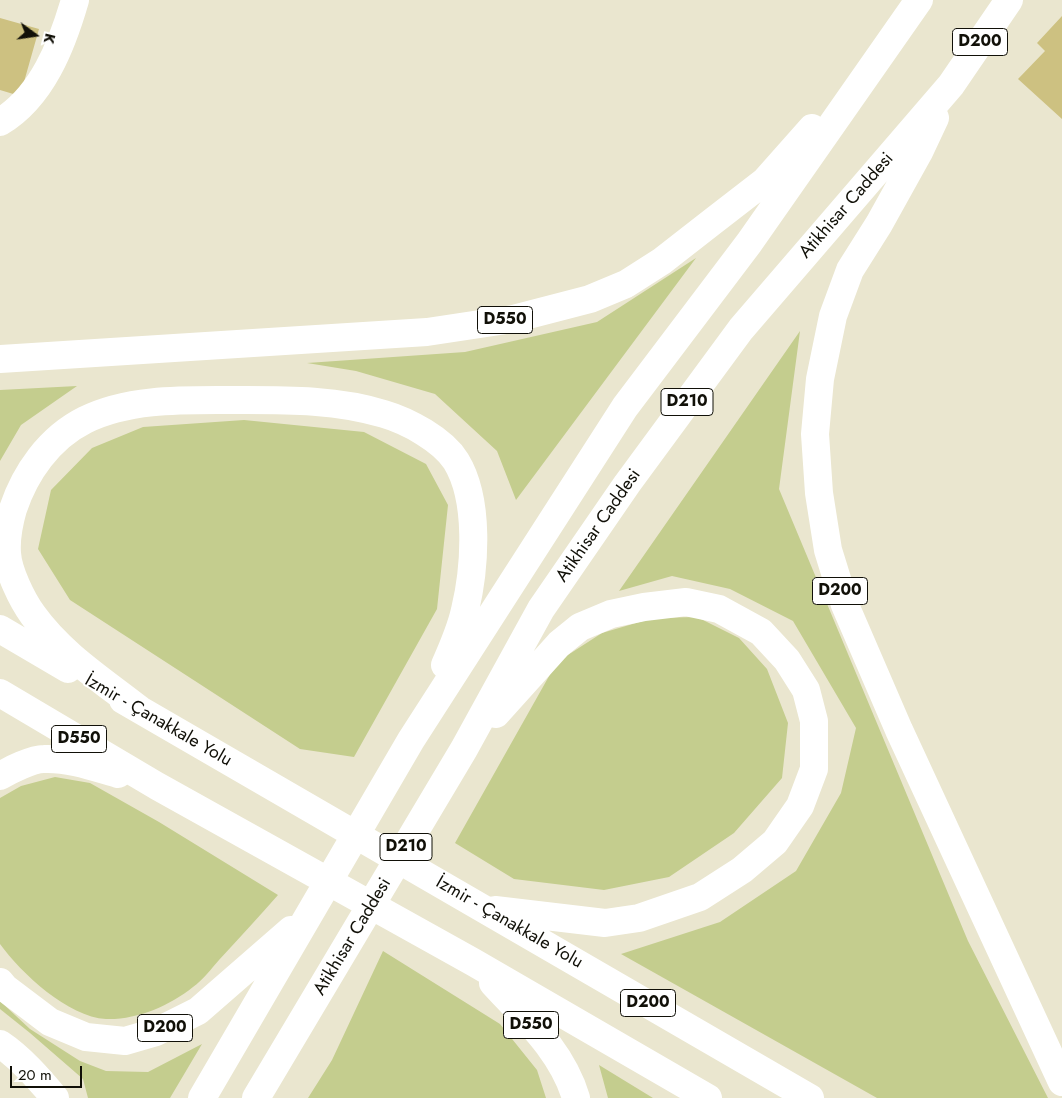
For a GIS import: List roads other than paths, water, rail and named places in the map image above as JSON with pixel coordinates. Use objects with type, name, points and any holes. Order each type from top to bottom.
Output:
[{"type":"main road","points":[[0,122],[12,115],[39,85],[65,34],[75,0]]},
{"type":"main road","name":"D200","points":[[0,982],[5,988],[50,1022],[86,1037],[125,1041],[156,1032],[198,1011],[309,914],[411,740],[625,407],[750,244],[920,0]]},
{"type":"main road","name":"Atikhisar Caddesi","points":[[256,1098],[464,749],[541,609],[656,445],[741,329],[951,84],[1010,0]]},
{"type":"main road","name":"D550","points":[[0,358],[427,332],[513,319],[590,298],[626,284],[662,261],[765,181],[902,25]]},
{"type":"main road","name":"D200","points":[[951,84],[919,152],[879,224],[850,270],[833,316],[820,378],[815,434],[819,494],[828,550],[845,605],[899,730],[1062,1082]]},
{"type":"main road","points":[[139,709],[56,643],[32,614],[16,583],[7,554],[9,522],[20,489],[37,461],[58,439],[83,421],[110,410],[143,404],[199,400],[316,402],[377,412],[408,423],[437,440],[456,461],[467,487],[473,518],[473,546],[471,577],[465,610],[456,642],[411,740]]},
{"type":"main road","points":[[464,749],[559,644],[580,627],[612,614],[644,607],[686,602],[719,609],[761,632],[787,660],[806,690],[814,721],[814,769],[800,806],[775,842],[742,870],[700,897],[639,918],[605,923],[486,909]]},
{"type":"main road","name":"İzmir - Çanakkale Yolu","points":[[0,629],[810,1098]]},
{"type":"main road","name":"D550","points":[[0,693],[157,786]]},
{"type":"main road","points":[[0,776],[42,758],[78,762],[157,786],[473,962],[708,1098]]},
{"type":"main road","points":[[202,1098],[309,914]]},
{"type":"main road","points":[[277,1098],[348,946]]},
{"type":"main road","name":"D550","points":[[473,962],[554,1051],[576,1098]]},
{"type":"main road","points":[[0,1044],[20,1061],[55,1098]]}]
